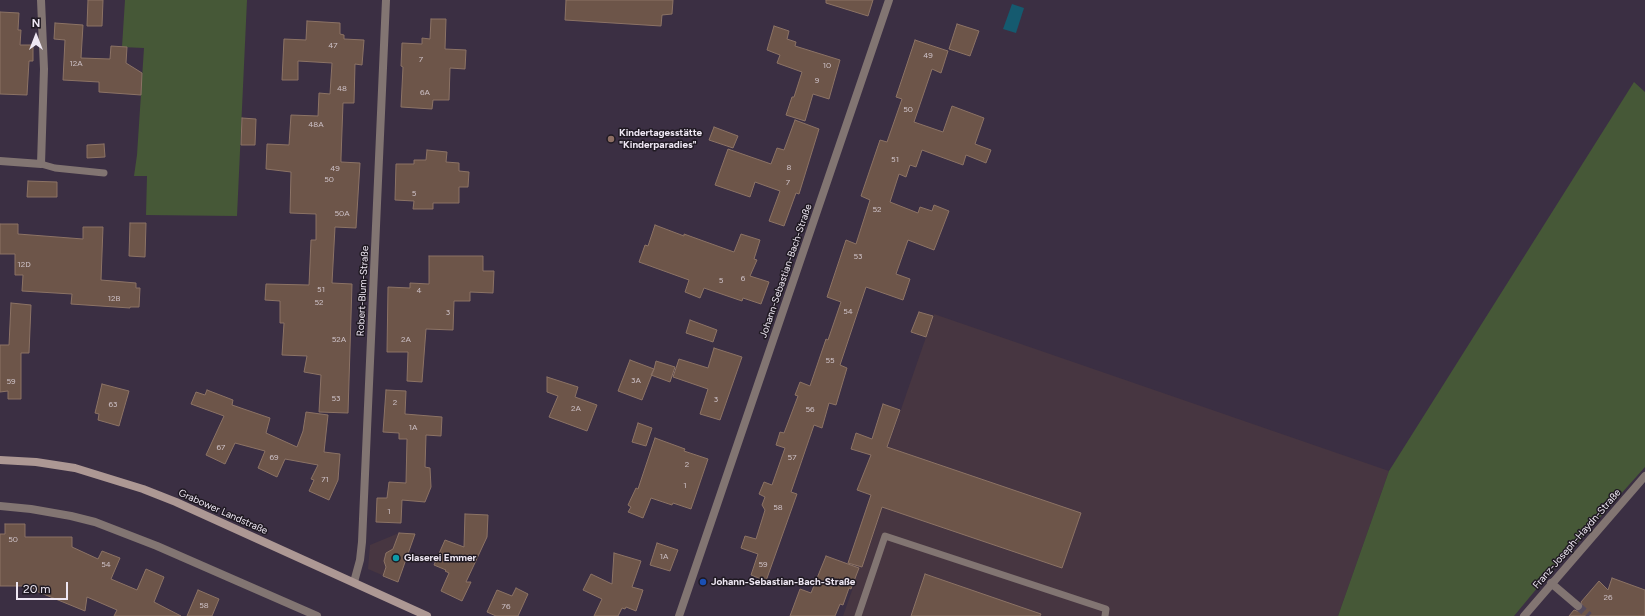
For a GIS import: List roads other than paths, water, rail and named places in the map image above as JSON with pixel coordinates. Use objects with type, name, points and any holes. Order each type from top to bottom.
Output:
[{"type":"main road","name":"Grabower Landstraße","points":[[0,460],[36,462],[75,468],[143,489],[176,502],[427,616]]},
{"type":"street","points":[[0,162],[41,164],[44,69],[41,0]]},
{"type":"street","name":"Robert-Blum-Straße","points":[[354,582],[360,560],[362,542],[386,0]]},
{"type":"street","name":"Johann-Sebastian-Bach-Straße","points":[[680,616],[889,0]]},
{"type":"street","name":"Franz-Joseph-Haydn-Straße","points":[[1524,616],[1645,476]]},
{"type":"street","points":[[0,506],[58,514],[95,522],[157,546],[317,616]]},
{"type":"street","points":[[1551,583],[1578,606]]},
{"type":"lane","points":[[41,164],[55,168],[104,173]]},
{"type":"lane","points":[[858,616],[885,536],[1106,609],[1104,616]]},
{"type":"water","points":[[1012,4],[1024,8],[1016,33],[1003,29]]},
{"type":"tunnel","points":[[1578,606],[1589,616]]},
{"type":"place","name":"Kindertagesstätte \"Kinderparadies\"","points":[[611,139]]},
{"type":"place","name":"Glaserei Emmer","points":[[396,558]]},
{"type":"place","name":"Johann-Sebastian-Bach-Straße","points":[[703,582]]}]
